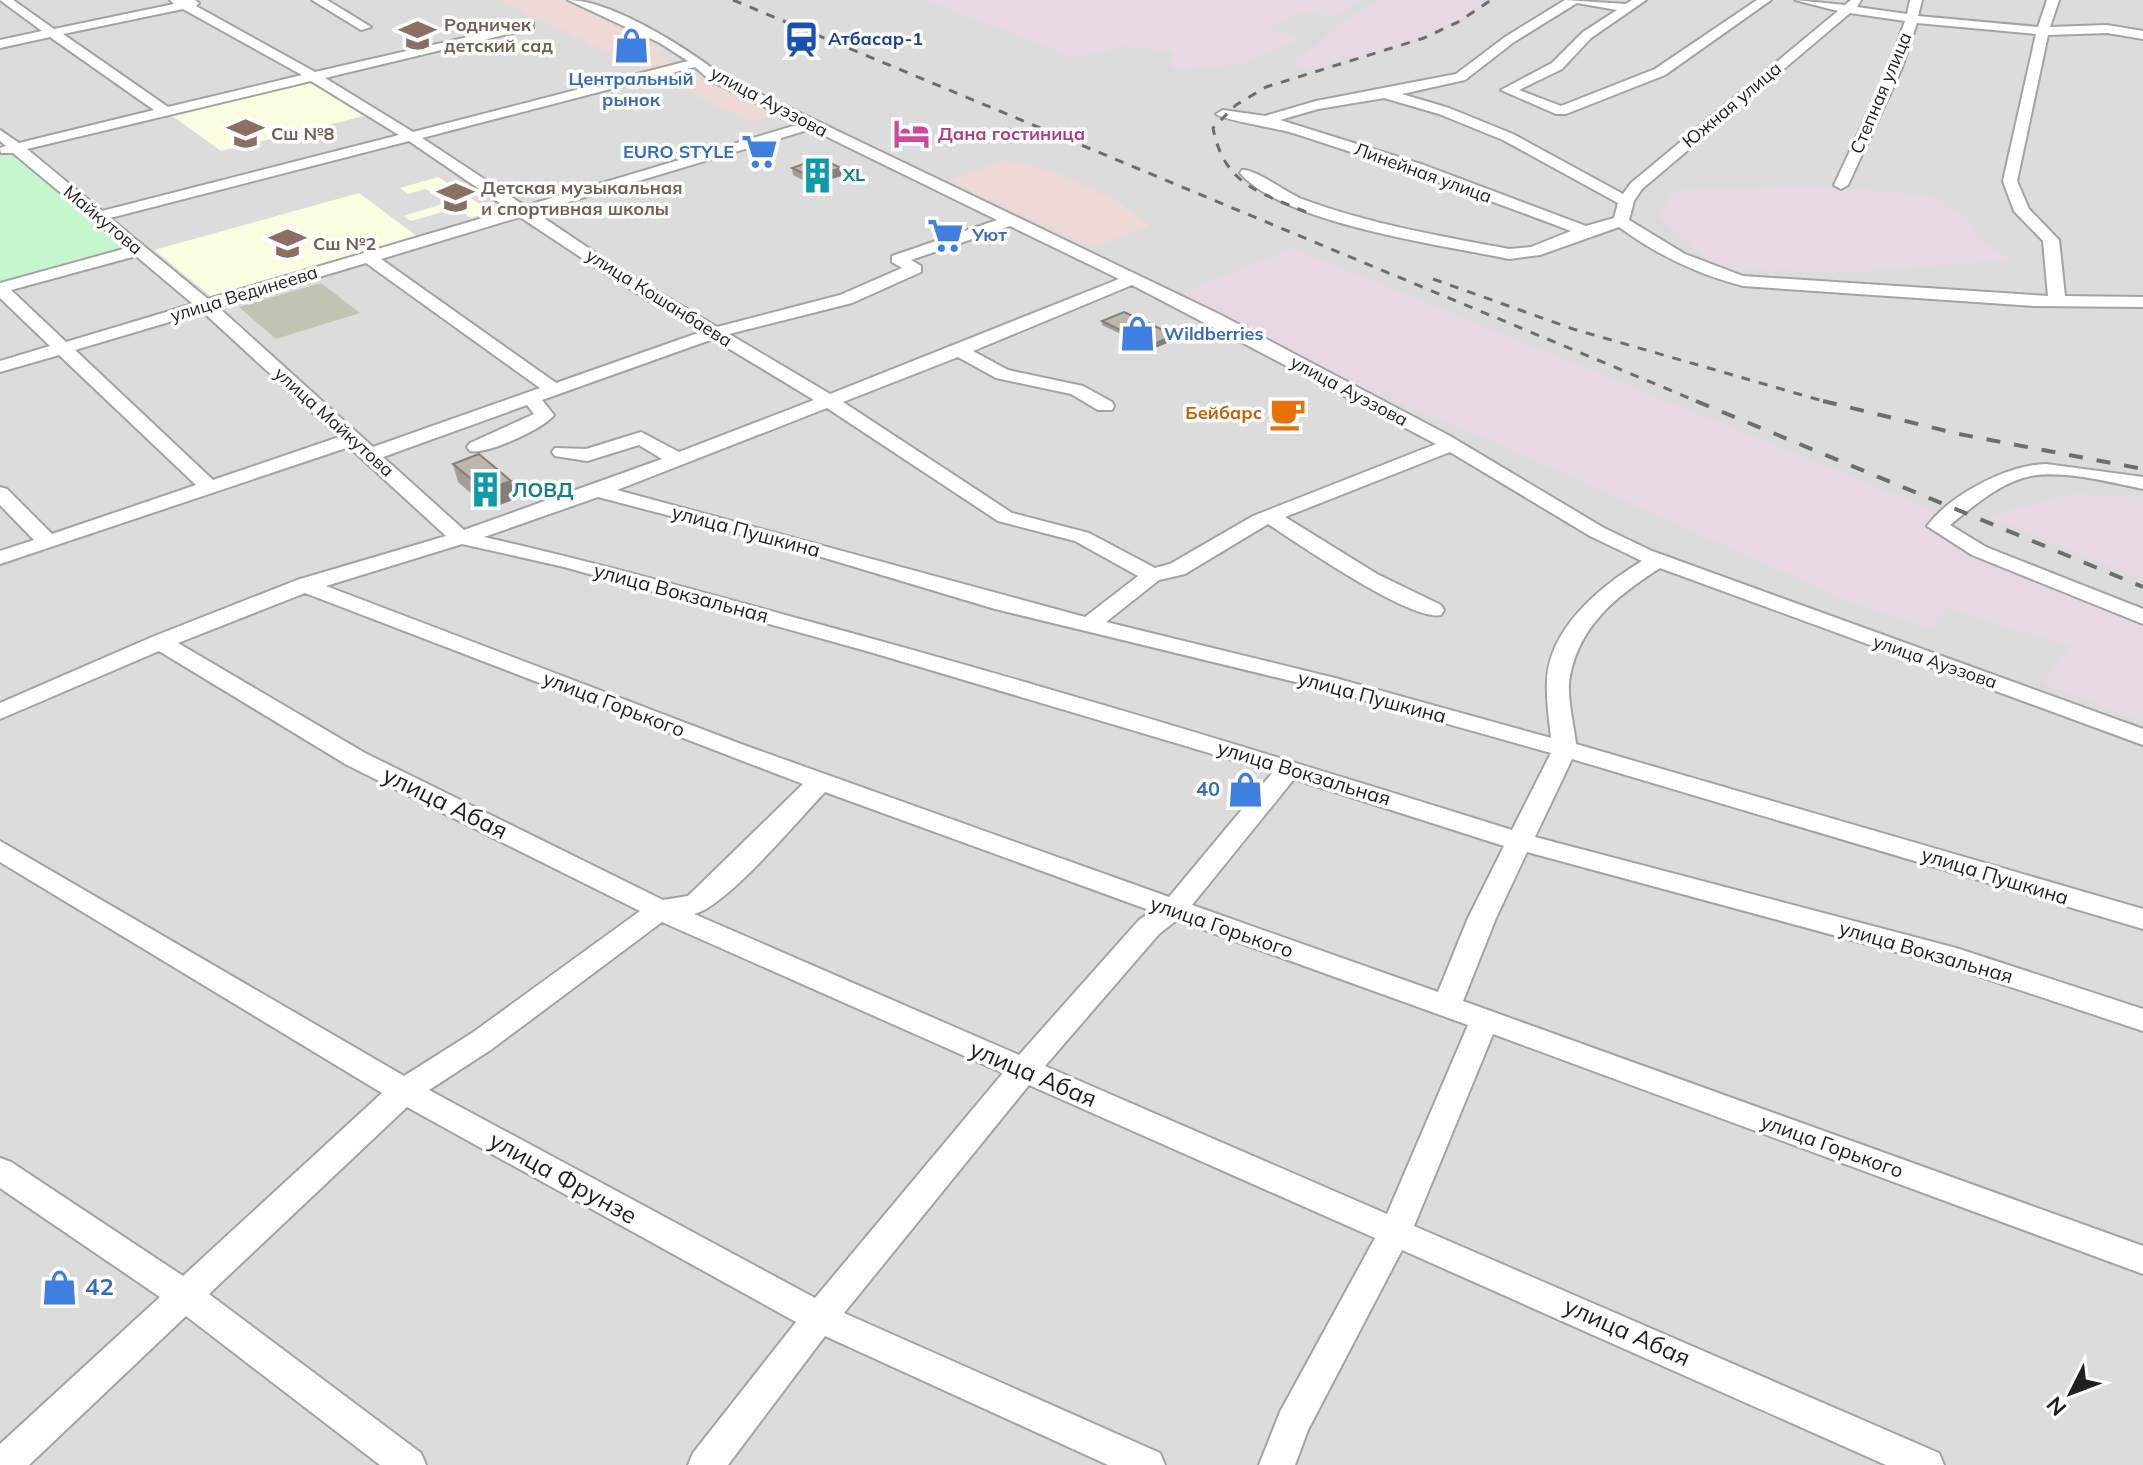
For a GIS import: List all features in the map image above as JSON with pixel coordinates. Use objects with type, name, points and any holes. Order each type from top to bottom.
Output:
[{"type":"street","points":[[5,0],[164,111]]},
{"type":"street","points":[[0,44],[54,34],[180,2],[207,0]]},
{"type":"street","points":[[318,0],[365,27]]},
{"type":"street","name":"улица Ауэзова","points":[[574,0],[664,40],[716,78],[1133,279],[1451,445],[1597,532],[1658,560],[2143,737]]},
{"type":"street","points":[[1460,77],[1534,23],[1576,0],[1635,4]]},
{"type":"street","points":[[1635,4],[1587,35],[1557,66],[1508,90],[1561,111],[1660,72],[1765,0]]},
{"type":"street","points":[[1801,0],[1853,4],[1913,18],[2043,31],[2140,34]]},
{"type":"street","name":"Степная улица","points":[[1841,185],[1913,18],[1916,0]]},
{"type":"street","points":[[2053,0],[2043,31],[2010,181],[2022,211],[2051,240],[2057,301]]},
{"type":"street","name":"улица Кошанбаева","points":[[180,2],[311,75],[412,137],[658,301],[830,402],[1005,517],[1082,537],[1152,575]]},
{"type":"street","name":"Южная улица","points":[[1621,221],[1626,201],[1636,186],[1853,4]]},
{"type":"street","points":[[1534,23],[1565,27],[1587,35]]},
{"type":"street","points":[[8,149],[529,25]]},
{"type":"street","points":[[100,216],[697,63]]},
{"type":"street","points":[[1266,120],[1316,105],[1460,77],[1477,75],[1518,83]]},
{"type":"street","points":[[1378,95],[1393,95],[1422,104],[1540,152],[1579,179],[1626,201]]},
{"type":"street","name":"Линейная улица","points":[[1223,114],[1266,120],[1419,168],[1585,231]]},
{"type":"street","name":"улица Вединеева","points":[[0,367],[811,125]]},
{"type":"street","name":"Майкутова","points":[[0,134],[8,149],[100,216],[206,306]]},
{"type":"street","points":[[1247,173],[1256,183],[1323,213],[1509,254],[1534,252],[1585,231],[1621,221],[1650,243],[1711,274],[1743,281],[2057,301],[2143,302]]},
{"type":"street","points":[[370,455],[714,333],[846,299],[915,269],[898,259],[1009,221]]},
{"type":"street","points":[[0,289],[139,250]]},
{"type":"street","points":[[368,257],[554,390]]},
{"type":"street","points":[[0,712],[160,642],[305,585],[461,538],[597,491],[960,351],[1133,279]]},
{"type":"street","points":[[0,289],[209,487]]},
{"type":"street","name":"улица Майкутова","points":[[206,306],[461,538]]},
{"type":"street","points":[[960,351],[1002,374],[1077,390],[1105,406]]},
{"type":"street","points":[[477,447],[530,425],[545,415],[531,398]]},
{"type":"street","points":[[562,452],[587,455],[641,438],[678,460]]},
{"type":"street","points":[[0,558],[353,439]]},
{"type":"street","points":[[1089,625],[1152,575],[1177,569],[1269,516],[1451,445]]},
{"type":"street","points":[[2143,483],[2110,476],[2030,470],[2009,476],[1937,526],[1979,551],[2143,617]]},
{"type":"street","name":"улица Пушкина","points":[[597,491],[792,542],[1003,604],[1327,683],[1682,782],[2143,919]]},
{"type":"street","points":[[0,493],[48,542]]},
{"type":"street","points":[[1269,516],[1359,572],[1433,610]]},
{"type":"street","name":"улица Вокзальная","points":[[461,538],[568,562],[878,647],[1290,768],[1521,842],[1956,958],[2143,1020]]},
{"type":"street","points":[[1447,1006],[1482,918],[1564,751],[1558,678],[1570,641],[1592,608],[1623,582],[1658,560]]},
{"type":"street","name":"улица Горького","points":[[305,585],[820,782],[1485,1019],[2143,1260]]},
{"type":"street","name":"улица Абая","points":[[160,642],[356,759],[660,910],[1396,1230],[1926,1465]]},
{"type":"street","points":[[706,1465],[818,1317],[1022,1069],[1149,927],[1173,910],[1290,768]]},
{"type":"street","points":[[3,1465],[404,1091],[482,1041],[660,910],[696,904],[731,873],[820,782]]},
{"type":"street","name":"улица Фрунзе","points":[[0,850],[404,1091],[818,1317],[1147,1465]]},
{"type":"street","points":[[1277,1465],[1293,1424],[1396,1230],[1485,1019]]},
{"type":"street","points":[[0,1171],[184,1295],[408,1465]]},
{"type":"shaded area","points":[[0,0],[2143,0],[2143,1465],[0,1465]]},
{"type":"shaded area","points":[[499,0],[563,0],[663,49],[654,53],[675,64],[648,71]]},
{"type":"shaded area","points":[[926,0],[1360,0],[1335,17],[1303,11],[1267,29],[1303,37],[1241,64],[1170,69],[1174,52],[1124,46],[1076,58]]},
{"type":"shaded area","points":[[1380,0],[1486,0],[1465,17],[1406,43],[1311,69],[1292,64],[1346,20]]},
{"type":"shaded area","points":[[689,69],[774,115],[751,122],[659,77]]},
{"type":"shaded area","name":"Сш №8","points":[[310,81],[364,116],[221,151],[171,115]]},
{"type":"shaded area","points":[[1006,160],[1052,171],[1115,200],[1150,226],[1092,247],[950,180]]},
{"type":"shaded area","name":"Детская музыкальная и спортивная школы","points":[[438,177],[492,212],[471,218],[456,208],[411,221],[403,216],[446,203],[426,189],[408,194],[400,188]]},
{"type":"shaded area","points":[[1804,187],[1933,197],[1970,222],[1973,234],[2010,260],[1867,271],[1721,270],[1658,218],[1673,191]]},
{"type":"shaded area","name":"Сш №2","points":[[359,193],[418,237],[214,299],[154,250]]},
{"type":"shaded area","points":[[1292,248],[1933,510],[1927,527],[1966,551],[2143,624],[2143,717],[2141,720],[2041,683],[2071,647],[1946,607],[1931,629],[1846,600],[1517,452],[1391,399],[1366,393],[1170,298]]},
{"type":"shaded area","points":[[321,283],[360,313],[276,339],[239,307]]},
{"type":"shaded area","points":[[2069,494],[2143,497],[2143,580],[1990,517]]},
{"type":"green space","points":[[9,150],[130,249],[0,285],[0,152]]},
{"type":"building","points":[[820,158],[841,168],[812,177],[792,168]]},
{"type":"building","name":"Wildberries","points":[[1124,312],[1174,335],[1141,350],[1126,342],[1137,338],[1102,321]]},
{"type":"building","points":[[479,454],[511,481],[485,490],[453,464]]},
{"type":"railway","points":[[733,0],[1701,403]]},
{"type":"railway","points":[[1306,212],[1246,184],[1225,162],[1213,128],[1236,105],[1266,87],[1424,38],[1460,21],[1491,0]]},
{"type":"railway","points":[[1433,279],[1573,329],[1823,401]]},
{"type":"railway","points":[[1696,401],[2143,587]]},
{"type":"railway","points":[[1823,401],[1959,434],[2143,469]]},
{"type":"railway","points":[[1823,401],[1830,403]]},
{"type":"place","name":"Родничек детский сад","points":[[418,35]]},
{"type":"place","name":"Атбасар-1","points":[[802,39]]},
{"type":"place","name":"Центральный рынок","points":[[631,45]]},
{"type":"place","name":"Сш №8","points":[[245,134]]},
{"type":"place","name":"Дана гостиница","points":[[912,134]]},
{"type":"place","name":"EURO STYLE","points":[[760,152]]},
{"type":"place","name":"XL","points":[[817,175]]},
{"type":"place","name":"Детская музыкальная и спортивная школы","points":[[455,198]]},
{"type":"place","name":"Уют","points":[[946,235]]},
{"type":"place","name":"Сш №2","points":[[287,244]]},
{"type":"place","name":"Wildberries","points":[[1138,334]]},
{"type":"place","name":"Бейбарс","points":[[1288,413]]},
{"type":"place","name":"ЛОВД","points":[[486,490]]},
{"type":"place","name":"40","points":[[1246,789]]},
{"type":"place","name":"42","points":[[59,1287]]}]
